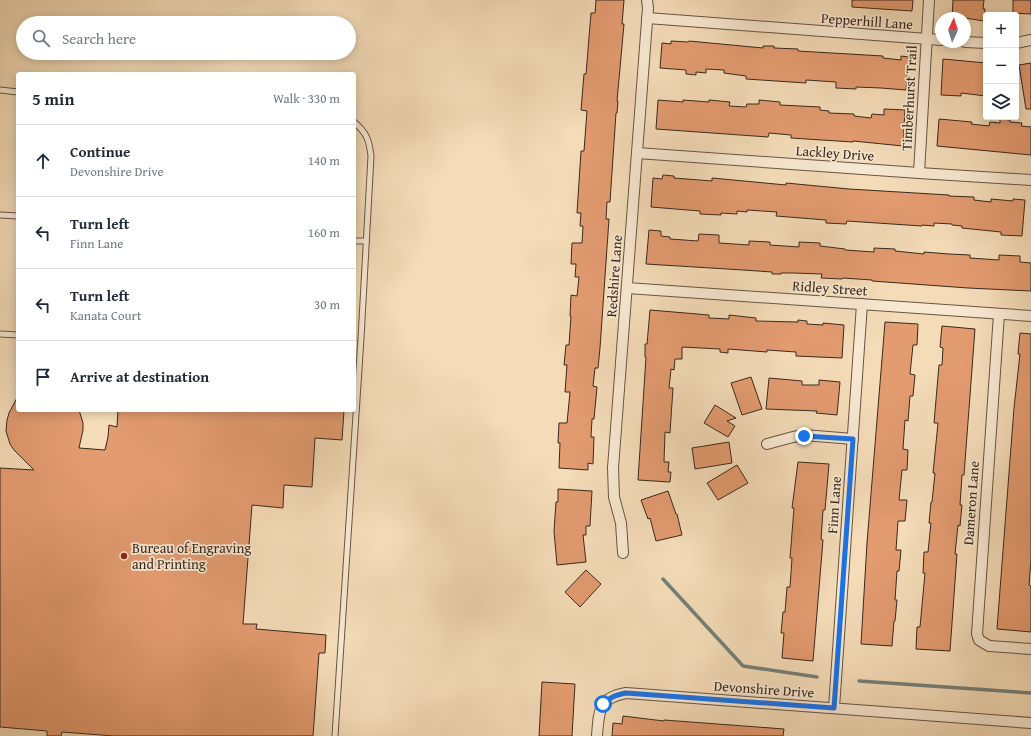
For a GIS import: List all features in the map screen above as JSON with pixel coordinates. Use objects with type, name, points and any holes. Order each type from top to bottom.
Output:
[{"type":"street","name":"Redshire Lane","points":[[623,553],[621,523],[614,497],[613,468],[648,0]]},
{"type":"street","name":"Timberhurst Trail","points":[[919,173],[929,0]]},
{"type":"street","name":"Pepperhill Lane","points":[[647,18],[935,40]]},
{"type":"street","points":[[1019,42],[1031,40]]},
{"type":"street","points":[[971,42],[983,43]]},
{"type":"street","name":"Lackley Drive","points":[[637,153],[1031,180]]},
{"type":"street","name":"Ridley Street","points":[[627,288],[1031,316]]},
{"type":"street","name":"Finn Lane","points":[[834,708],[862,304]]},
{"type":"street","name":"Dameron Lane","points":[[999,314],[977,634],[979,640],[989,646],[1031,649]]},
{"type":"street","points":[[767,444],[793,437],[804,436],[853,439]]},
{"type":"street","name":"Devonshire Drive","points":[[597,736],[599,711],[603,704],[609,698],[626,693],[1031,723]]},
{"type":"lane","points":[[0,90],[16,92]]},
{"type":"lane","points":[[335,736],[362,338],[371,156],[370,147],[364,131],[356,124]]},
{"type":"lane","points":[[0,215],[16,216]]},
{"type":"lane","points":[[356,241],[366,242]]},
{"type":"lane","points":[[0,334],[16,335]]},
{"type":"building","points":[[596,0],[624,0],[622,24],[624,24],[610,202],[607,202],[606,219],[609,219],[600,348],[598,368],[595,368],[593,386],[597,387],[591,437],[594,437],[593,464],[588,463],[588,470],[559,468],[560,443],[558,443],[559,423],[567,423],[570,392],[565,392],[567,365],[564,365],[566,345],[569,345],[571,295],[577,296],[579,277],[575,277],[576,264],[571,264],[572,243],[582,243],[583,226],[580,226],[581,213],[577,213],[581,151],[584,151],[587,111],[581,110],[584,74],[586,74],[591,13],[595,13]]},
{"type":"building","points":[[852,0],[913,0],[912,11],[852,7]]},
{"type":"building","points":[[953,0],[984,0],[983,9],[985,9],[985,12],[983,12],[983,21],[971,19],[971,12],[952,12]]},
{"type":"building","points":[[1013,0],[1031,0],[1031,14],[1013,12]]},
{"type":"building","points":[[671,41],[689,41],[763,48],[763,46],[774,46],[774,48],[798,49],[798,51],[883,56],[883,58],[901,60],[901,56],[909,57],[906,90],[856,87],[856,89],[836,88],[836,82],[806,80],[806,83],[746,79],[746,76],[724,73],[724,70],[706,69],[706,73],[696,72],[696,75],[686,74],[686,70],[660,68],[662,43],[671,44]]},
{"type":"building","points":[[943,59],[983,63],[983,96],[961,93],[961,96],[941,95]]},
{"type":"building","points":[[1031,63],[1031,109],[1026,109],[1019,65]]},
{"type":"building","points":[[658,100],[709,102],[709,100],[730,102],[729,106],[746,107],[747,104],[759,104],[759,100],[780,102],[780,105],[820,107],[820,110],[829,111],[829,113],[854,114],[854,116],[871,118],[872,114],[884,115],[884,109],[905,110],[903,146],[853,141],[791,138],[791,135],[769,133],[768,137],[656,129]]},
{"type":"building","points":[[939,119],[972,122],[971,124],[989,126],[990,122],[1000,123],[1000,120],[1010,120],[1010,122],[1022,123],[1021,126],[1031,127],[1031,155],[937,146]]},
{"type":"building","points":[[663,175],[674,176],[674,178],[712,181],[712,178],[786,185],[786,183],[849,189],[974,197],[974,200],[991,202],[991,199],[1013,201],[1013,199],[1025,200],[1022,236],[1001,235],[1001,232],[962,228],[962,226],[952,224],[934,223],[934,226],[922,226],[847,221],[846,224],[826,223],[826,220],[776,216],[777,212],[747,210],[747,212],[737,211],[737,214],[721,213],[721,215],[700,214],[700,211],[651,207],[653,178],[662,179]]},
{"type":"building","points":[[649,230],[661,231],[661,236],[670,237],[670,239],[698,241],[699,234],[719,235],[719,243],[749,245],[749,241],[770,242],[770,245],[799,247],[799,242],[820,243],[820,246],[845,250],[874,252],[874,248],[895,249],[895,251],[924,254],[924,252],[970,255],[970,258],[999,260],[999,255],[1020,256],[1020,262],[1031,263],[1031,291],[968,288],[843,278],[821,278],[822,274],[772,274],[772,272],[646,264]]},
{"type":"building","points":[[650,310],[709,315],[709,318],[729,319],[729,315],[756,318],[756,321],[798,322],[798,320],[807,321],[807,324],[823,325],[823,323],[844,325],[842,358],[796,356],[796,352],[767,350],[767,352],[728,349],[728,353],[720,352],[720,349],[682,347],[682,359],[675,359],[674,370],[671,369],[669,388],[673,388],[670,433],[665,432],[664,462],[669,462],[668,472],[671,472],[670,482],[638,480],[646,357],[645,344],[647,344]]},
{"type":"building","points":[[885,322],[918,324],[917,345],[913,345],[910,374],[915,375],[913,396],[910,396],[908,421],[905,420],[903,449],[908,450],[907,470],[902,470],[899,500],[907,500],[905,521],[898,521],[896,550],[901,550],[899,571],[897,571],[895,600],[897,600],[892,646],[861,644],[867,543]]},
{"type":"building","points":[[942,326],[975,329],[964,475],[962,475],[960,505],[962,505],[955,554],[957,554],[950,651],[916,649],[917,627],[920,627],[925,573],[923,573],[924,552],[928,552],[931,523],[929,523],[935,473],[933,473],[938,423],[934,423],[939,365],[942,365],[943,348],[940,347]]},
{"type":"building","points":[[1020,333],[1031,334],[1031,560],[1029,585],[1031,586],[1031,632],[997,629],[1014,408],[1020,354],[1018,354]]},
{"type":"building","points":[[751,377],[762,409],[742,415],[731,383]]},
{"type":"building","points":[[769,378],[802,381],[802,385],[819,385],[819,380],[840,382],[837,415],[816,413],[817,411],[766,409]]},
{"type":"building","name":"Bureau of Engraving and Printing","points":[[16,400],[16,412],[80,412],[83,423],[83,430],[79,448],[105,450],[109,425],[117,427],[118,412],[344,412],[342,440],[315,438],[312,487],[284,485],[283,508],[252,505],[243,624],[257,624],[256,629],[326,635],[325,653],[319,653],[313,736],[114,736],[62,732],[61,736],[47,736],[47,731],[0,727],[0,468],[34,470],[10,444],[6,431],[9,413]]},
{"type":"building","points":[[715,405],[736,418],[727,421],[735,426],[728,437],[704,423]]},
{"type":"building","points":[[729,442],[732,463],[695,469],[692,448]]},
{"type":"building","points":[[798,462],[829,464],[825,510],[823,510],[821,539],[823,540],[813,661],[782,658],[784,633],[781,633],[783,612],[785,612],[787,587],[790,587],[792,558],[790,558],[794,508],[792,508]]},
{"type":"building","points":[[737,465],[748,483],[718,500],[707,483]]},
{"type":"building","points":[[558,489],[592,491],[590,526],[586,526],[586,535],[583,535],[586,562],[557,565],[554,531],[556,502],[558,502]]},
{"type":"building","points":[[668,491],[677,514],[682,535],[656,541],[650,518],[648,519],[641,500]]},
{"type":"building","points":[[586,570],[601,584],[580,607],[565,592]]},
{"type":"building","points":[[542,682],[575,684],[572,736],[539,736]]},
{"type":"building","points":[[623,716],[664,721],[784,729],[783,736],[612,736],[613,723],[622,724]]},
{"type":"waterway","points":[[663,579],[743,666],[817,677]]},
{"type":"waterway","points":[[859,681],[1031,693]]},
{"type":"place","name":"Bureau of Engraving and Printing","points":[[124,556]]},
{"type":"route","points":[[603,704],[609,698],[626,693],[834,708],[853,439],[804,436]]}]
